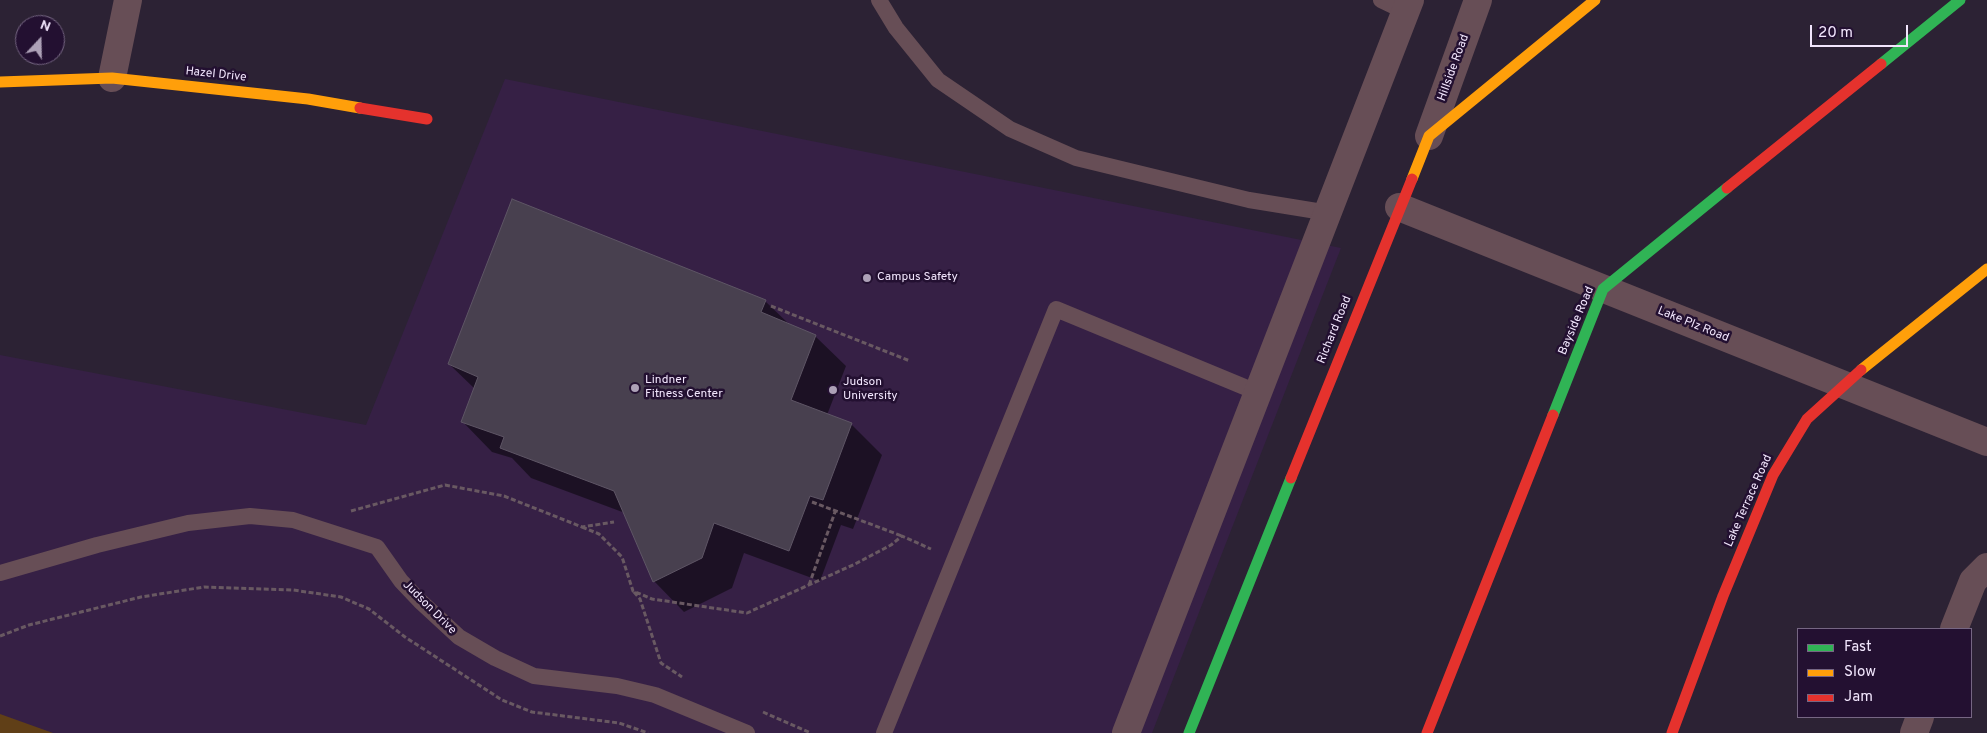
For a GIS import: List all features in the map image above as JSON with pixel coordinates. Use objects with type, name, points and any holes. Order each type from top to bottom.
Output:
[{"type":"street","points":[[112,78],[128,0]]},
{"type":"street","name":"Hillside Road","points":[[1429,136],[1478,0]]},
{"type":"street","name":"Richard Road","points":[[1189,733],[1429,136],[1595,0]]},
{"type":"street","name":"Bayside Road","points":[[1427,733],[1603,290],[1960,0]]},
{"type":"street","points":[[1126,733],[1408,6]]},
{"type":"street","name":"Hazel Drive","points":[[0,82],[112,78],[308,99],[427,119]]},
{"type":"street","name":"Lake Plz Road","points":[[1399,207],[1842,386],[1987,442]]},
{"type":"street","name":"Lake Terrace Road","points":[[1672,733],[1723,596],[1773,475],[1807,418],[1842,386],[1987,268]]},
{"type":"street","points":[[1954,628],[1973,581],[1987,567]]},
{"type":"street","points":[[1914,733],[1920,718]]},
{"type":"lane","points":[[879,0],[896,28],[938,80],[1010,129],[1076,158],[1249,200],[1329,213]]},
{"type":"lane","points":[[1381,0],[1408,6]]},
{"type":"lane","points":[[884,733],[1056,309],[1259,393]]},
{"type":"lane","name":"Judson Drive","points":[[0,574],[97,545],[188,523],[250,516],[293,520],[377,547],[401,581],[420,602],[458,637],[495,658],[534,676],[617,686],[655,695],[747,733]]},
{"type":"path","points":[[770,306],[910,361]]},
{"type":"path","points":[[322,528],[348,512],[445,485],[504,496],[599,534],[622,557],[633,591],[640,599],[661,663],[683,678]]},
{"type":"path","points":[[812,502],[902,536],[955,560]]},
{"type":"path","points":[[809,586],[835,512]]},
{"type":"path","points":[[582,527],[614,522]]},
{"type":"path","points":[[633,591],[652,599],[747,613],[809,586],[891,545],[902,536]]},
{"type":"path","points":[[0,636],[29,626],[141,597],[204,588],[293,590],[341,597],[369,609],[405,636],[502,700],[532,712],[619,723],[648,733]]},
{"type":"path","points":[[760,711],[810,733]]},
{"type":"shaded area","name":"Judson University","points":[[505,79],[1341,248],[1152,733],[0,733],[0,355],[366,425]]},
{"type":"shaded area","points":[[0,714],[53,733],[0,733]]},
{"type":"building","name":"Lindner Fitness Center","points":[[512,199],[766,300],[761,312],[816,335],[791,400],[852,423],[823,500],[810,496],[789,551],[714,523],[702,558],[653,582],[614,491],[500,448],[504,437],[461,422],[478,377],[448,364]]},
{"type":"traffic: fast","points":[[1881,64],[1960,0]]},
{"type":"traffic: fast","points":[[1553,415],[1603,289],[1727,188]]},
{"type":"traffic: fast","points":[[1189,733],[1291,478]]},
{"type":"traffic: slow","points":[[1412,179],[1429,136],[1595,0]]},
{"type":"traffic: slow","points":[[0,82],[112,78],[308,99],[360,108]]},
{"type":"traffic: slow","points":[[1861,370],[1987,269]]},
{"type":"traffic: jam","points":[[1727,188],[1881,64]]},
{"type":"traffic: jam","points":[[360,108],[427,119]]},
{"type":"traffic: jam","points":[[1291,478],[1412,179]]},
{"type":"traffic: jam","points":[[1672,733],[1723,596],[1773,475],[1807,419],[1861,370]]},
{"type":"traffic: jam","points":[[1427,733],[1553,415]]},
{"type":"place","name":"Campus Safety","points":[[867,278]]},
{"type":"place","name":"Lindner Fitness Center","points":[[635,388]]},
{"type":"place","name":"Judson University","points":[[833,390]]}]
